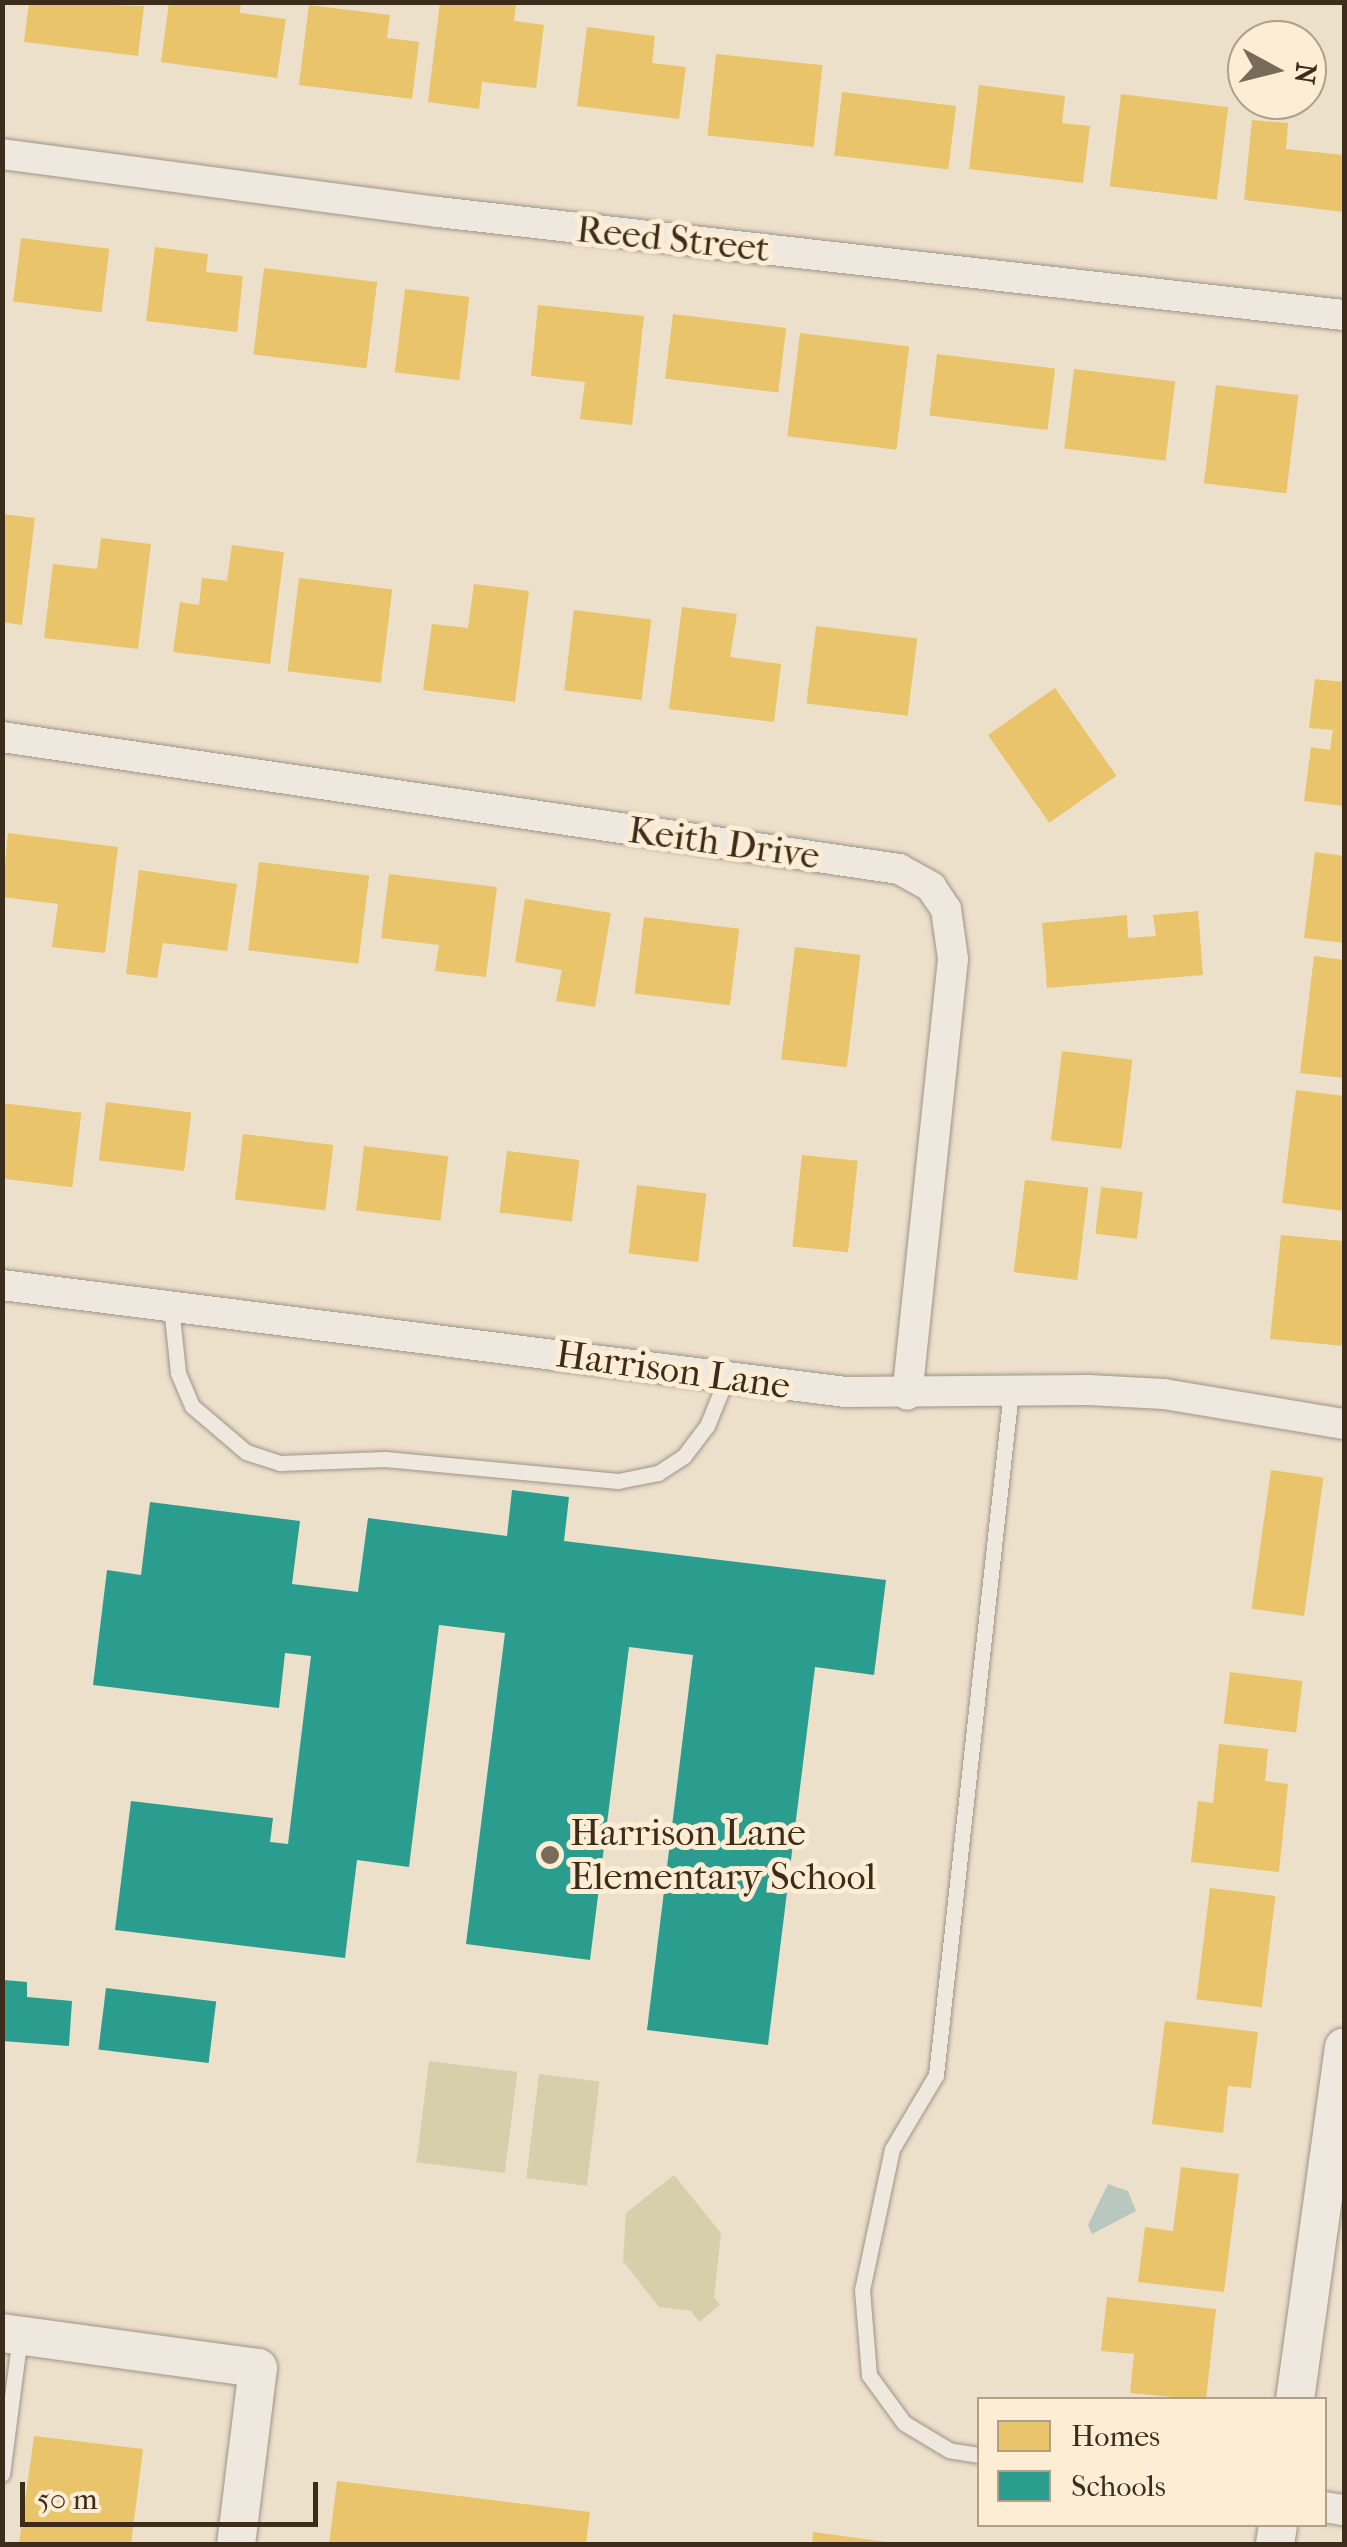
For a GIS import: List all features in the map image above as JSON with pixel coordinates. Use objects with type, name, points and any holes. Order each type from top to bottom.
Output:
[{"type":"street","name":"Reed Street","points":[[2,154],[438,212],[1344,315]]},
{"type":"street","name":"Keith Drive","points":[[2,737],[899,869],[930,887],[946,908],[953,958],[907,1395]]},
{"type":"street","name":"Harrison Lane","points":[[2,1285],[410,1332],[726,1379],[907,1395],[1011,1391],[1164,1394],[1344,1424]]},
{"type":"street","points":[[1295,2397],[1344,2047]]},
{"type":"street","points":[[12,2334],[258,2368],[236,2544]]},
{"type":"lane","points":[[171,1306],[178,1373],[192,1406],[246,1452],[280,1464],[386,1459],[618,1482],[658,1474],[684,1456],[726,1379]]},
{"type":"lane","points":[[977,2455],[949,2450],[904,2422],[869,2375],[862,2290],[892,2149],[936,2076],[1011,1391]]},
{"type":"lane","points":[[2,2474],[12,2334]]},
{"type":"shaded area","points":[[429,2061],[517,2072],[505,2173],[417,2162]]},
{"type":"shaded area","points":[[539,2074],[600,2081],[587,2186],[526,2178]]},
{"type":"shaded area","points":[[674,2175],[721,2233],[714,2297],[720,2305],[699,2322],[691,2311],[659,2307],[623,2261],[626,2213]]},
{"type":"shaded area","points":[[1108,2184],[1128,2191],[1136,2211],[1092,2234],[1088,2225]]},
{"type":"building: Homes","points":[[29,2],[144,6],[138,56],[24,42]]},
{"type":"building: Homes","points":[[169,2],[241,2],[240,13],[286,19],[277,78],[161,62]]},
{"type":"building: Homes","points":[[440,2],[516,3],[514,21],[544,25],[536,88],[482,82],[479,109],[428,102]]},
{"type":"building: Homes","points":[[309,5],[390,15],[387,38],[419,42],[412,99],[299,85]]},
{"type":"building: Homes","points":[[587,27],[655,36],[652,63],[686,67],[679,119],[577,106]]},
{"type":"building: Homes","points":[[716,54],[822,65],[814,147],[707,136]]},
{"type":"building: Homes","points":[[979,85],[1065,96],[1062,123],[1090,126],[1083,183],[969,169]]},
{"type":"building: Homes","points":[[842,92],[956,106],[948,170],[834,156]]},
{"type":"building: Homes","points":[[1121,94],[1227,107],[1217,199],[1110,186]]},
{"type":"building: Homes","points":[[1252,120],[1288,123],[1286,149],[1344,155],[1344,212],[1244,200]]},
{"type":"building: Homes","points":[[21,238],[109,249],[102,312],[13,302]]},
{"type":"building: Homes","points":[[155,247],[208,254],[206,272],[243,276],[237,332],[146,321]]},
{"type":"building: Homes","points":[[264,268],[377,282],[367,368],[253,354]]},
{"type":"building: Homes","points":[[405,289],[470,297],[459,380],[395,372]]},
{"type":"building: Homes","points":[[538,305],[644,316],[632,425],[580,419],[585,382],[531,376]]},
{"type":"building: Homes","points":[[673,314],[786,328],[778,392],[665,379]]},
{"type":"building: Homes","points":[[800,333],[909,346],[897,450],[787,436]]},
{"type":"building: Homes","points":[[937,354],[1055,369],[1048,430],[929,416]]},
{"type":"building: Homes","points":[[1074,369],[1175,381],[1165,461],[1064,448]]},
{"type":"building: Homes","points":[[1216,385],[1298,395],[1286,493],[1204,483]]},
{"type":"building: Homes","points":[[2,514],[35,518],[22,625],[2,622]]},
{"type":"building: Homes","points":[[101,538],[151,544],[138,649],[44,638],[53,564],[97,569]]},
{"type":"building: Homes","points":[[232,545],[284,552],[270,664],[173,652],[180,602],[199,605],[202,578],[227,581]]},
{"type":"building: Homes","points":[[299,578],[392,589],[381,683],[288,671]]},
{"type":"building: Homes","points":[[474,584],[529,591],[515,702],[423,690],[432,624],[468,628]]},
{"type":"building: Homes","points":[[682,607],[737,614],[730,657],[781,664],[774,722],[669,709]]},
{"type":"building: Homes","points":[[574,610],[651,620],[642,700],[564,690]]},
{"type":"building: Homes","points":[[816,626],[917,638],[908,716],[806,703]]},
{"type":"building: Homes","points":[[1315,679],[1344,682],[1344,806],[1304,801],[1311,747],[1330,750],[1333,730],[1309,728]]},
{"type":"building: Homes","points":[[1055,688],[1116,776],[1049,823],[988,735]]},
{"type":"building: Homes","points":[[8,833],[118,847],[105,953],[52,947],[58,904],[2,897]]},
{"type":"building: Homes","points":[[1315,852],[1344,856],[1344,943],[1304,938]]},
{"type":"building: Homes","points":[[259,862],[369,876],[358,964],[248,950]]},
{"type":"building: Homes","points":[[139,870],[237,884],[227,951],[163,943],[157,978],[126,974]]},
{"type":"building: Homes","points":[[389,874],[497,887],[486,977],[435,971],[439,945],[381,938]]},
{"type":"building: Homes","points":[[525,899],[611,913],[595,1007],[556,1001],[562,970],[515,962]]},
{"type":"building: Homes","points":[[1198,911],[1203,975],[1047,988],[1042,923],[1127,915],[1128,938],[1156,936],[1153,915]]},
{"type":"building: Homes","points":[[644,917],[739,929],[730,1005],[635,993]]},
{"type":"building: Homes","points":[[795,947],[861,955],[847,1067],[781,1059]]},
{"type":"building: Homes","points":[[1314,956],[1344,960],[1344,1078],[1300,1073]]},
{"type":"building: Homes","points":[[1062,1051],[1132,1060],[1122,1149],[1051,1140]]},
{"type":"building: Homes","points":[[1296,1090],[1344,1096],[1344,1211],[1282,1203]]},
{"type":"building: Homes","points":[[106,1102],[191,1112],[184,1171],[99,1161]]},
{"type":"building: Homes","points":[[2,1103],[81,1113],[72,1187],[2,1179]]},
{"type":"building: Homes","points":[[243,1134],[333,1145],[325,1211],[235,1200]]},
{"type":"building: Homes","points":[[364,1146],[448,1156],[440,1221],[356,1211]]},
{"type":"building: Homes","points":[[507,1151],[579,1160],[572,1221],[499,1213]]},
{"type":"building: Homes","points":[[802,1155],[858,1161],[848,1252],[792,1246]]},
{"type":"building: Homes","points":[[1025,1180],[1089,1188],[1077,1280],[1014,1272]]},
{"type":"building: Homes","points":[[637,1185],[706,1194],[698,1262],[629,1253]]},
{"type":"building: Homes","points":[[1101,1187],[1143,1192],[1137,1239],[1095,1234]]},
{"type":"building: Homes","points":[[1281,1235],[1344,1241],[1344,1346],[1270,1339]]},
{"type":"building: Homes","points":[[1271,1470],[1323,1477],[1304,1616],[1252,1609]]},
{"type":"building: Homes","points":[[1230,1672],[1302,1681],[1296,1733],[1224,1724]]},
{"type":"building: Homes","points":[[1219,1744],[1268,1749],[1265,1781],[1288,1784],[1279,1872],[1191,1862],[1198,1801],[1213,1803]]},
{"type":"building: Homes","points":[[1210,1888],[1276,1896],[1262,2007],[1196,1999]]},
{"type":"building: Homes","points":[[1165,2021],[1258,2032],[1251,2088],[1228,2086],[1223,2133],[1152,2124]]},
{"type":"building: Homes","points":[[1181,2167],[1239,2174],[1224,2292],[1138,2282],[1145,2227],[1173,2231]]},
{"type":"building: Homes","points":[[1107,2297],[1216,2309],[1206,2397],[1130,2393],[1134,2354],[1101,2351]]},
{"type":"building: Homes","points":[[34,2436],[143,2449],[131,2544],[19,2544]]},
{"type":"building: Homes","points":[[337,2481],[590,2512],[586,2544],[329,2544]]},
{"type":"building: Homes","points":[[813,2532],[887,2542],[887,2544],[812,2544]]},
{"type":"building: Schools","points":[[512,1490],[569,1497],[564,1541],[886,1580],[874,1675],[815,1667],[768,2045],[647,2030],[693,1655],[629,1647],[590,1960],[466,1944],[505,1633],[439,1625],[409,1867],[357,1860],[345,1958],[115,1930],[131,1801],[273,1818],[270,1842],[288,1844],[311,1656],[285,1653],[279,1708],[93,1685],[107,1570],[141,1575],[150,1502],[300,1521],[292,1584],[358,1592],[368,1518],[507,1536]]},
{"type":"building: Schools","points":[[4,1980],[27,1982],[27,1997],[72,2001],[69,2046],[2,2041]]},
{"type":"building: Schools","points":[[106,1988],[216,2002],[209,2063],[98,2050]]},
{"type":"place","name":"Harrison Lane Elementary School","points":[[550,1855]]}]
